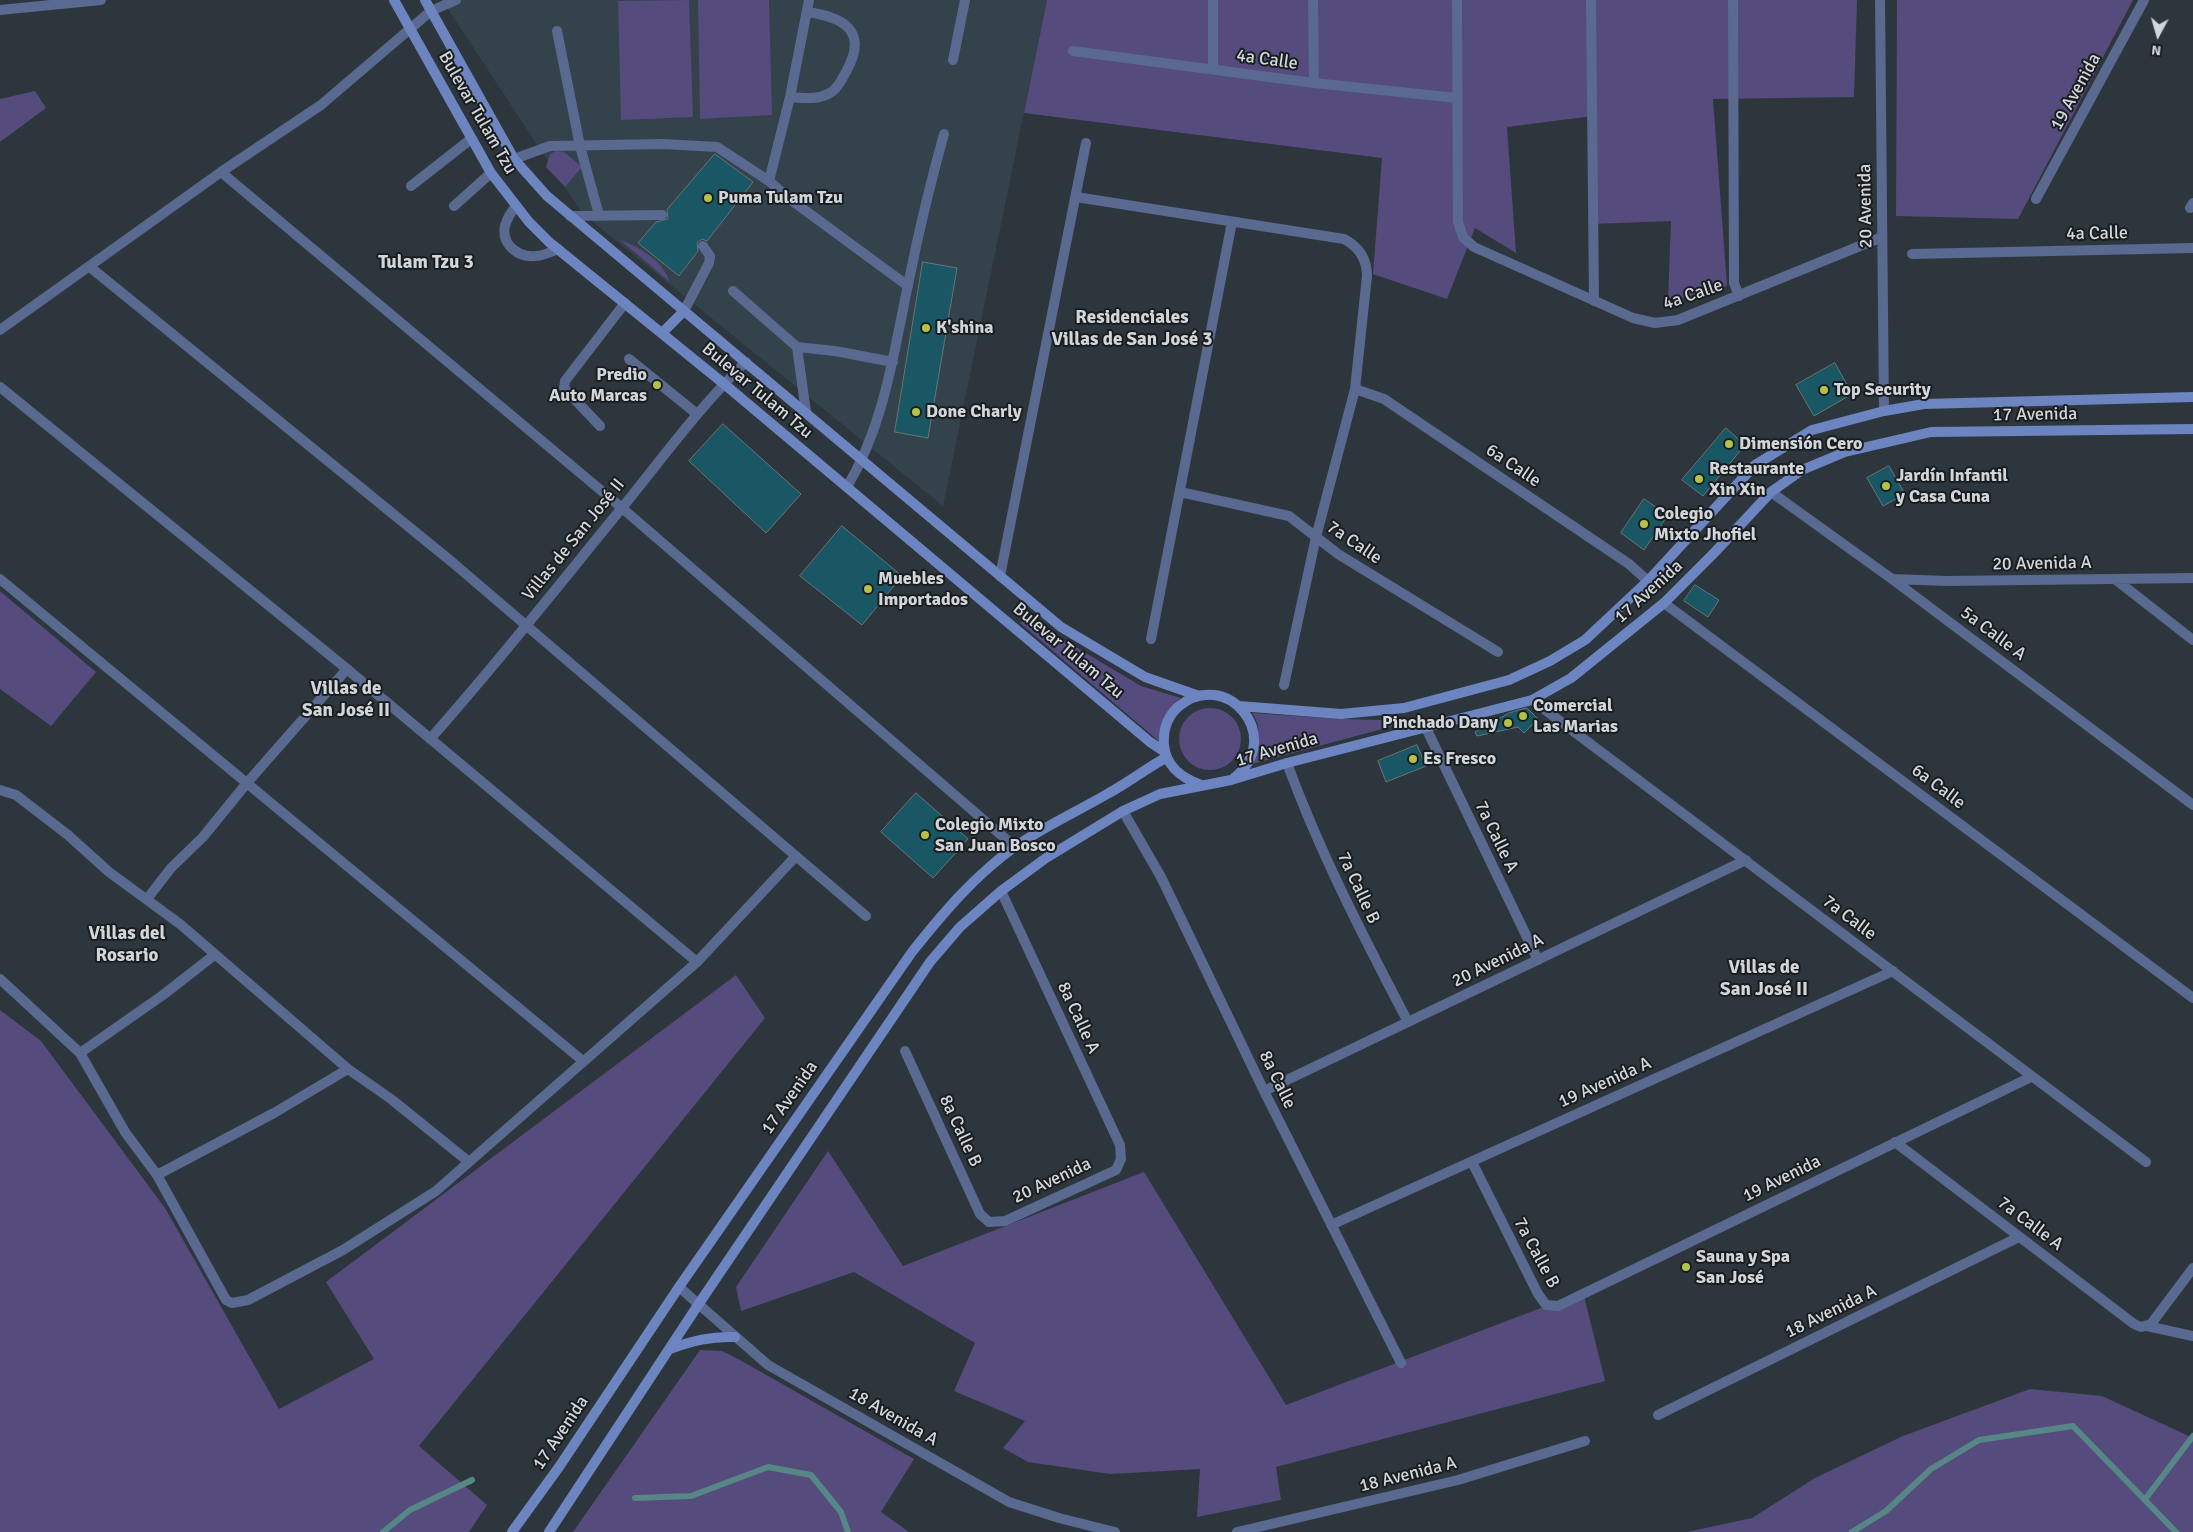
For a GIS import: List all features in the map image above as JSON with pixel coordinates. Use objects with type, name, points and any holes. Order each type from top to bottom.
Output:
[{"type":"main road","name":"Bulevar Tulam Tzu","points":[[394,0],[491,173],[516,206],[558,249],[662,333],[1166,754]]},
{"type":"main road","name":"Bulevar Tulam Tzu","points":[[425,0],[514,159],[547,196],[1061,627],[1145,678],[1199,696]]},
{"type":"main road","points":[[662,333],[684,312]]},
{"type":"main road","name":"17 Avenida","points":[[1239,706],[1341,714],[1404,708],[1509,680],[1550,661],[1585,640],[1648,581],[1756,466],[1812,430],[1884,411],[1924,404],[2193,397]]},
{"type":"main road","name":"17 Avenida","points":[[1231,780],[1288,763],[1532,700],[1571,678],[1664,603],[1771,492],[1802,470],[1845,452],[1931,432],[2193,429]]},
{"type":"main road","points":[[549,1532],[698,1305],[930,962],[960,927],[1001,891],[1046,858],[1123,811],[1160,794],[1231,780],[1242,771],[1251,759],[1255,745],[1254,731],[1248,717],[1239,706],[1227,698],[1213,695],[1199,696],[1185,702],[1174,711],[1167,723],[1164,738],[1166,754],[1174,770],[1187,780],[1202,785]]},
{"type":"main road","name":"17 Avenida","points":[[512,1532],[559,1467],[679,1287],[912,952],[965,888],[1015,847],[1066,815],[1109,793],[1166,754]]},
{"type":"main road","points":[[670,1349],[693,1340],[716,1336],[735,1337]]},
{"type":"street","points":[[0,10],[101,0]]},
{"type":"street","points":[[0,330],[222,172],[321,105],[431,11],[456,0]]},
{"type":"street","points":[[769,181],[790,97],[809,0]]},
{"type":"street","points":[[953,60],[965,0]]},
{"type":"street","points":[[1212,0],[1213,69]]},
{"type":"street","points":[[1313,0],[1314,83]]},
{"type":"street","points":[[1457,0],[1457,98]]},
{"type":"street","points":[[1591,0],[1594,301]]},
{"type":"street","points":[[1733,0],[1734,283],[1738,296]]},
{"type":"street","name":"20 Avenida","points":[[1880,0],[1884,411]]},
{"type":"street","name":"19 Avenida","points":[[2036,198],[2144,0]]},
{"type":"street","points":[[790,97],[811,98],[828,94],[838,85],[853,59],[856,41],[850,28],[839,19],[826,14],[807,12]]},
{"type":"street","points":[[557,31],[580,146],[599,216]]},
{"type":"street","name":"4a Calle","points":[[1073,51],[1314,83],[1457,98],[1458,222],[1463,237],[1474,247],[1633,318],[1655,323],[1678,320],[1882,237]]},
{"type":"street","points":[[847,487],[863,460],[866,446],[879,418],[944,134]]},
{"type":"street","points":[[412,186],[472,139]]},
{"type":"street","points":[[1000,576],[1086,142]]},
{"type":"street","points":[[514,159],[550,146],[663,144],[717,147],[769,181],[791,200],[908,286]]},
{"type":"street","points":[[222,172],[622,508],[1015,847]]},
{"type":"street","points":[[454,206],[491,173]]},
{"type":"street","points":[[1076,197],[1344,239],[1362,254],[1367,276],[1355,389],[1316,537],[1284,685]]},
{"type":"street","points":[[516,206],[504,228],[509,246],[520,255],[535,256],[558,249]]},
{"type":"street","points":[[570,216],[662,215]]},
{"type":"street","points":[[1151,638],[1232,222]]},
{"type":"street","points":[[684,312],[709,264],[710,256],[703,246]]},
{"type":"street","name":"4a Calle","points":[[1912,254],[2193,248]]},
{"type":"street","points":[[90,267],[452,562],[866,916]]},
{"type":"street","points":[[733,292],[797,347],[835,351],[893,362]]},
{"type":"street","points":[[600,426],[564,388],[565,381],[625,304]]},
{"type":"street","points":[[797,347],[806,412]]},
{"type":"street","points":[[629,359],[697,414]]},
{"type":"street","name":"Villas de San José II","points":[[430,739],[526,626],[622,508],[655,464],[723,384],[746,362]]},
{"type":"street","points":[[0,387],[347,669],[697,962]]},
{"type":"street","name":"6a Calle","points":[[1355,389],[1392,405],[1629,564],[1648,581]]},
{"type":"street","name":"7a Calle","points":[[1180,492],[1289,516],[1338,554],[1498,652]]},
{"type":"street","name":"5a Calle A","points":[[1771,492],[1892,579],[2193,805]]},
{"type":"street","name":"20 Avenida A","points":[[1892,579],[1947,581],[2193,578]]},
{"type":"street","points":[[0,579],[583,1061]]},
{"type":"street","points":[[2115,579],[2193,640]]},
{"type":"street","name":"6a Calle","points":[[1664,603],[2193,998]]},
{"type":"street","points":[[147,899],[171,868],[203,838],[246,784],[347,669]]},
{"type":"street","name":"7a Calle","points":[[1532,700],[2146,1162]]},
{"type":"street","name":"7a Calle A","points":[[1426,728],[1538,960]]},
{"type":"street","name":"7a Calle B","points":[[1288,763],[1301,801],[1350,910],[1408,1022]]},
{"type":"street","points":[[0,790],[16,796],[68,835],[109,872],[180,924],[214,956],[307,1032],[348,1069],[390,1099],[469,1162]]},
{"type":"street","name":"8a Calle","points":[[1123,811],[1162,877],[1264,1092],[1401,1363]]},
{"type":"street","points":[[0,979],[80,1053],[125,1132],[157,1175],[226,1300],[232,1303],[248,1300],[343,1250],[436,1190],[697,962],[796,856]]},
{"type":"street","name":"20 Avenida A","points":[[1264,1092],[1746,860]]},
{"type":"street","name":"8a Calle A","points":[[1001,891],[1120,1145],[1121,1159]]},
{"type":"street","points":[[80,1053],[163,995],[214,956]]},
{"type":"street","name":"19 Avenida A","points":[[1331,1225],[1893,971]]},
{"type":"street","name":"8a Calle B","points":[[905,1051],[980,1214],[989,1222]]},
{"type":"street","points":[[157,1175],[274,1113],[348,1069]]},
{"type":"street","name":"19 Avenida","points":[[1546,1305],[1558,1306],[2031,1077]]},
{"type":"street","name":"7a Calle A","points":[[1895,1142],[2128,1320],[2141,1326],[2193,1336]]},
{"type":"street","name":"20 Avenida","points":[[989,1222],[1005,1221],[1116,1170],[1121,1159]]},
{"type":"street","name":"7a Calle B","points":[[1472,1162],[1538,1294],[1546,1305]]},
{"type":"street","name":"18 Avenida A","points":[[1658,1416],[2019,1237]]},
{"type":"street","points":[[2147,1326],[2156,1320],[2193,1268]]},
{"type":"street","name":"18 Avenida A","points":[[679,1287],[768,1366],[1009,1502],[1059,1518],[1115,1532]]},
{"type":"street","name":"18 Avenida A","points":[[1238,1532],[1458,1480],[1585,1441]]},
{"type":"shaded area","points":[[442,0],[1047,0],[943,506],[582,213]]},
{"type":"shaded area","points":[[689,0],[693,117],[621,120],[618,1]]},
{"type":"shaded area","points":[[698,0],[769,0],[772,115],[700,119]]},
{"type":"shaded area","points":[[1047,0],[1857,0],[1854,97],[1713,99],[1727,286],[1668,302],[1671,221],[1591,224],[1593,116],[1507,127],[1516,253],[1475,228],[1447,299],[1373,274],[1382,158],[1024,113]]},
{"type":"shaded area","points":[[1897,0],[2133,0],[2018,219],[1896,216]]},
{"type":"shaded area","points":[[35,91],[46,108],[0,142],[0,99]]},
{"type":"shaded area","points":[[556,151],[564,152],[582,167],[565,187],[546,167],[550,154]]},
{"type":"shaded area","points":[[620,240],[643,251],[656,261],[667,274],[670,282]]},
{"type":"shaded area","points":[[0,591],[96,672],[51,726],[0,689]]},
{"type":"shaded area","points":[[1027,618],[1141,686],[1181,698],[1167,713],[1162,729],[1161,743],[1020,623]]},
{"type":"shaded area","points":[[1210,708],[1227,713],[1232,717],[1236,722],[1241,739],[1236,756],[1232,761],[1227,765],[1210,770],[1193,765],[1188,761],[1184,756],[1179,739],[1184,722],[1188,717],[1193,713]]},
{"type":"shaded area","points":[[1252,713],[1412,721],[1252,764],[1259,732]]},
{"type":"shaded area","points":[[736,975],[765,1018],[419,1446],[487,1505],[469,1532],[0,1532],[0,1010],[41,1041],[165,1208],[279,1409],[374,1359],[326,1282]]},
{"type":"shaded area","points":[[828,1151],[903,1266],[1144,1172],[1286,1405],[1583,1292],[1605,1381],[1276,1467],[1281,1500],[1197,1517],[1200,1469],[1110,1474],[1028,1462],[1003,1448],[1025,1421],[954,1391],[975,1343],[854,1272],[741,1311],[736,1287]]},
{"type":"shaded area","points":[[700,1350],[722,1351],[740,1360],[914,1459],[881,1512],[909,1532],[573,1532]]},
{"type":"shaded area","points":[[2030,1389],[2102,1396],[2193,1438],[2193,1532],[1687,1532],[1752,1518],[1815,1478],[1903,1436]]},
{"type":"building","name":"Puma Tulam Tzu","points":[[715,154],[753,182],[707,241],[702,239],[697,243],[698,251],[679,276],[638,243],[656,222],[668,219],[667,210]]},
{"type":"building","points":[[923,262],[957,268],[928,438],[895,432]]},
{"type":"building","name":"Top Security","points":[[1835,363],[1852,394],[1814,416],[1796,385]]},
{"type":"building","points":[[723,424],[801,494],[766,533],[689,461]]},
{"type":"building","points":[[1726,428],[1745,445],[1703,496],[1682,480]]},
{"type":"building","name":"Jardín Infantil y Casa Cuna","points":[[1889,466],[1905,494],[1883,506],[1867,478]]},
{"type":"building","name":"Colegio Mixto Jhofiel","points":[[1644,499],[1668,515],[1644,550],[1621,533]]},
{"type":"building","points":[[842,526],[902,576],[862,625],[800,576]]},
{"type":"building","points":[[1695,585],[1719,600],[1708,617],[1684,601]]},
{"type":"building","points":[[1527,708],[1538,719],[1524,733],[1518,727],[1477,736],[1475,732],[1509,713]]},
{"type":"building","points":[[1417,745],[1426,766],[1386,782],[1378,761]]},
{"type":"building","name":"Colegio Mixto San Juan Bosco","points":[[916,793],[968,839],[933,878],[881,832]]},
{"type":"waterway","points":[[1852,1532],[1886,1511],[1931,1469],[1979,1440],[2073,1426],[2176,1532]]},
{"type":"waterway","points":[[2146,1498],[2193,1436]]},
{"type":"waterway","points":[[635,1498],[691,1496],[768,1467],[811,1475],[841,1512],[848,1532]]},
{"type":"waterway","points":[[383,1532],[410,1510],[472,1480]]},
{"type":"place","name":"Puma Tulam Tzu","points":[[708,198]]},
{"type":"place","name":"K'shina","points":[[926,328]]},
{"type":"place","name":"Predio Auto Marcas","points":[[657,385]]},
{"type":"place","name":"Top Security","points":[[1824,390]]},
{"type":"place","name":"Done Charly","points":[[916,412]]},
{"type":"place","name":"Dimensión Cero","points":[[1729,444]]},
{"type":"place","name":"Restaurante Xin Xin","points":[[1699,479]]},
{"type":"place","name":"Jardín Infantil y Casa Cuna","points":[[1886,486]]},
{"type":"place","name":"Colegio Mixto Jhofiel","points":[[1644,524]]},
{"type":"place","name":"Muebles Importados","points":[[868,589]]},
{"type":"place","name":"Comercial Las Marias","points":[[1523,716]]},
{"type":"place","name":"Pinchado Dany","points":[[1508,723]]},
{"type":"place","name":"Es Fresco","points":[[1413,759]]},
{"type":"place","name":"Colegio Mixto San Juan Bosco","points":[[925,835]]},
{"type":"place","name":"Sauna y Spa San José","points":[[1686,1267]]},
{"type":"district","name":"Tulam Tzu 3","points":[[426,263]]},
{"type":"district","name":"Residenciales Villas de San José 3","points":[[1132,329]]},
{"type":"district","name":"Villas de San José II","points":[[346,700]]},
{"type":"district","name":"Villas del Rosario","points":[[127,945]]},
{"type":"district","name":"Villas de San José II","points":[[1764,979]]}]
